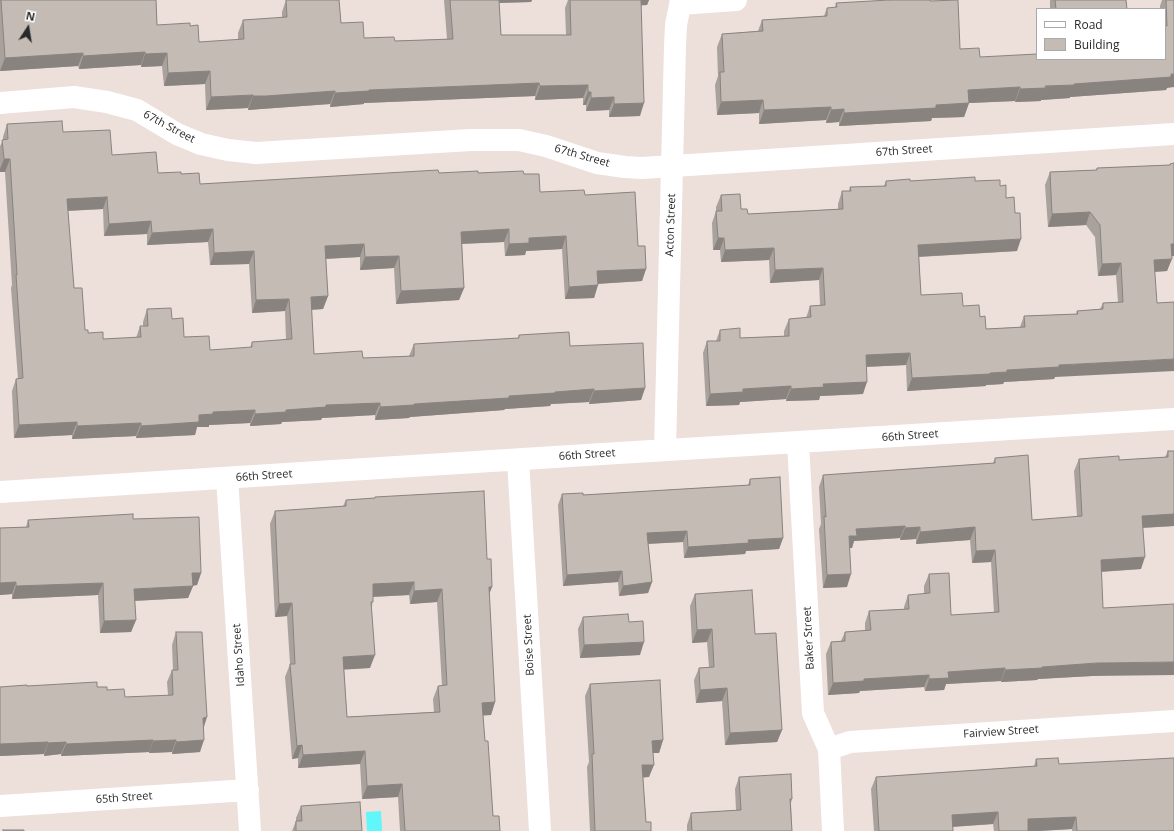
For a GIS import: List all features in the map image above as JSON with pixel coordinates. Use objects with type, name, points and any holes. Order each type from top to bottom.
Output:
[{"type":"street","points":[[681,2],[736,0]]},
{"type":"street","name":"Acton Street","points":[[665,450],[676,25],[681,2]]},
{"type":"street","name":"67th Street","points":[[0,103],[74,97],[107,102],[137,110],[177,134],[201,144],[242,152],[256,153],[471,140],[519,140],[546,146],[597,163],[625,167],[672,166],[1174,134]]},
{"type":"street","name":"66th Street","points":[[0,492],[1174,419]]},
{"type":"street","name":"Baker Street","points":[[798,443],[813,713],[829,749],[833,831]]},
{"type":"street","name":"Boise Street","points":[[518,460],[540,831]]},
{"type":"street","name":"Idaho Street","points":[[227,478],[250,831]]},
{"type":"street","name":"Fairview Street","points":[[829,749],[850,742],[1174,721]]},
{"type":"street","name":"65th Street","points":[[0,806],[248,790]]},
{"type":"water","points":[[381,811],[382,831],[367,831],[366,812]]},
{"type":"building","points":[[1,0],[156,0],[157,25],[190,23],[190,26],[198,25],[199,42],[244,39],[243,20],[287,17],[286,0],[339,0],[341,23],[363,22],[364,38],[394,37],[395,41],[453,39],[450,0],[499,0],[501,35],[571,35],[570,0],[641,0],[644,103],[614,104],[614,97],[591,98],[591,92],[588,92],[588,85],[540,86],[539,83],[369,90],[335,93],[335,91],[266,96],[253,95],[211,97],[210,71],[168,73],[167,53],[145,54],[145,52],[83,56],[83,53],[5,58]]},
{"type":"building","points":[[889,0],[958,0],[960,49],[979,48],[980,57],[1036,54],[1036,60],[1166,60],[1166,0],[1174,0],[1174,74],[1171,74],[1171,77],[1045,86],[1046,88],[1020,89],[1020,87],[968,90],[969,103],[936,105],[936,108],[844,113],[844,109],[831,110],[831,107],[764,110],[763,100],[721,102],[720,72],[724,72],[722,34],[763,31],[762,20],[827,16],[827,8],[837,7],[836,3]]},
{"type":"building","points":[[1055,0],[1126,0],[1127,8],[1056,8]]},
{"type":"building","points":[[62,121],[63,132],[110,130],[112,155],[156,152],[158,173],[199,173],[200,184],[438,170],[439,173],[523,171],[524,174],[539,174],[540,192],[584,190],[585,195],[635,192],[638,246],[645,246],[646,269],[597,271],[598,285],[569,287],[566,236],[529,238],[529,243],[509,244],[509,229],[461,232],[464,288],[401,291],[399,256],[365,257],[364,244],[325,246],[328,296],[311,297],[314,354],[362,351],[363,358],[414,356],[414,344],[519,338],[519,335],[569,332],[570,346],[643,343],[645,388],[594,391],[594,389],[509,396],[509,398],[380,407],[380,403],[326,405],[326,407],[255,414],[255,410],[213,412],[213,414],[199,415],[199,422],[141,426],[141,423],[77,426],[77,422],[19,425],[16,379],[23,378],[10,159],[4,159],[2,140],[8,139],[7,124]],"holes":[[[107,197],[109,224],[151,221],[152,233],[213,229],[214,253],[254,251],[256,300],[289,299],[292,339],[252,342],[252,347],[210,350],[209,336],[184,337],[183,318],[172,319],[171,308],[147,309],[148,326],[140,326],[141,337],[103,339],[103,332],[88,333],[88,330],[85,330],[82,288],[74,288],[67,199]]]},
{"type":"building","points":[[1174,163],[1174,244],[1171,244],[1172,259],[1154,260],[1157,303],[1174,302],[1174,359],[1059,365],[1059,367],[1007,370],[1007,372],[990,374],[912,378],[910,353],[866,355],[867,382],[823,384],[824,387],[791,389],[791,386],[743,389],[743,392],[710,394],[707,341],[720,341],[720,330],[740,328],[740,338],[789,336],[789,319],[811,317],[810,306],[825,305],[823,268],[775,270],[774,248],[725,250],[724,238],[718,238],[716,211],[722,211],[721,195],[740,194],[741,209],[747,209],[748,214],[843,209],[842,191],[851,191],[850,187],[886,186],[886,181],[910,179],[910,181],[975,177],[975,181],[1000,180],[1000,186],[1006,185],[1006,198],[1014,197],[1015,213],[1020,213],[1021,239],[918,245],[921,295],[962,293],[963,306],[979,305],[980,317],[985,316],[986,329],[1025,327],[1024,316],[1078,314],[1077,311],[1103,309],[1103,303],[1123,302],[1121,263],[1102,264],[1100,225],[1090,212],[1052,214],[1050,172],[1097,170],[1097,168],[1170,165]]},
{"type":"building","points":[[1168,451],[1174,451],[1174,514],[1142,516],[1145,557],[1101,560],[1103,608],[1174,604],[1174,662],[1097,663],[1005,670],[1005,668],[948,672],[949,678],[929,679],[929,675],[864,679],[864,681],[833,683],[831,642],[845,641],[845,632],[871,630],[869,611],[909,609],[908,595],[930,593],[929,574],[949,573],[951,615],[999,612],[995,550],[976,551],[975,527],[920,532],[920,527],[905,528],[905,526],[856,529],[857,536],[849,536],[851,574],[827,575],[824,516],[826,517],[823,475],[995,463],[995,458],[1028,455],[1032,520],[1082,516],[1079,459],[1119,456],[1119,460],[1168,457]]},
{"type":"building","points":[[780,477],[783,538],[748,540],[749,543],[688,547],[687,531],[647,533],[652,582],[623,586],[622,571],[567,575],[562,494],[583,493],[583,495],[750,485],[750,479]]},
{"type":"building","points":[[484,491],[487,559],[491,559],[492,587],[489,587],[495,702],[482,703],[485,741],[488,741],[493,816],[499,816],[500,831],[405,831],[402,784],[367,786],[365,751],[303,755],[302,745],[297,746],[290,664],[295,664],[292,603],[279,604],[275,511],[346,506],[346,500]],"holes":[[[414,582],[414,591],[442,589],[447,685],[438,686],[440,712],[347,717],[343,657],[375,655],[371,602],[373,602],[373,584]]]},
{"type":"building","points":[[133,514],[133,519],[199,517],[201,573],[192,573],[193,586],[134,589],[136,620],[104,621],[103,583],[16,586],[16,582],[0,583],[0,528],[29,527],[28,520]]},
{"type":"building","points":[[752,590],[755,634],[776,633],[782,730],[730,733],[727,688],[700,690],[699,668],[714,667],[712,629],[697,630],[695,594]]},
{"type":"building","points":[[628,614],[629,622],[643,621],[644,642],[584,645],[583,617]]},
{"type":"building","points":[[176,632],[202,632],[207,717],[203,718],[204,740],[176,742],[176,740],[153,740],[66,744],[66,742],[48,742],[0,744],[0,687],[97,682],[97,687],[107,687],[107,690],[124,689],[125,697],[173,695],[172,670],[178,670]]},
{"type":"building","points":[[660,680],[663,740],[652,741],[654,765],[642,765],[646,822],[651,822],[651,831],[595,831],[592,754],[594,754],[590,684]]},
{"type":"building","points":[[1058,758],[1059,764],[1174,758],[1174,831],[1077,831],[1076,817],[1028,819],[1028,831],[999,831],[998,812],[952,815],[953,831],[879,831],[876,777],[1037,766],[1036,759]]},
{"type":"building","points":[[791,774],[792,799],[790,799],[792,831],[692,831],[691,813],[741,810],[739,777]]},
{"type":"building","points":[[360,802],[362,831],[296,831],[296,821],[302,821],[301,806]]},
{"type":"building","points":[[24,830],[24,831],[3,831]]}]
